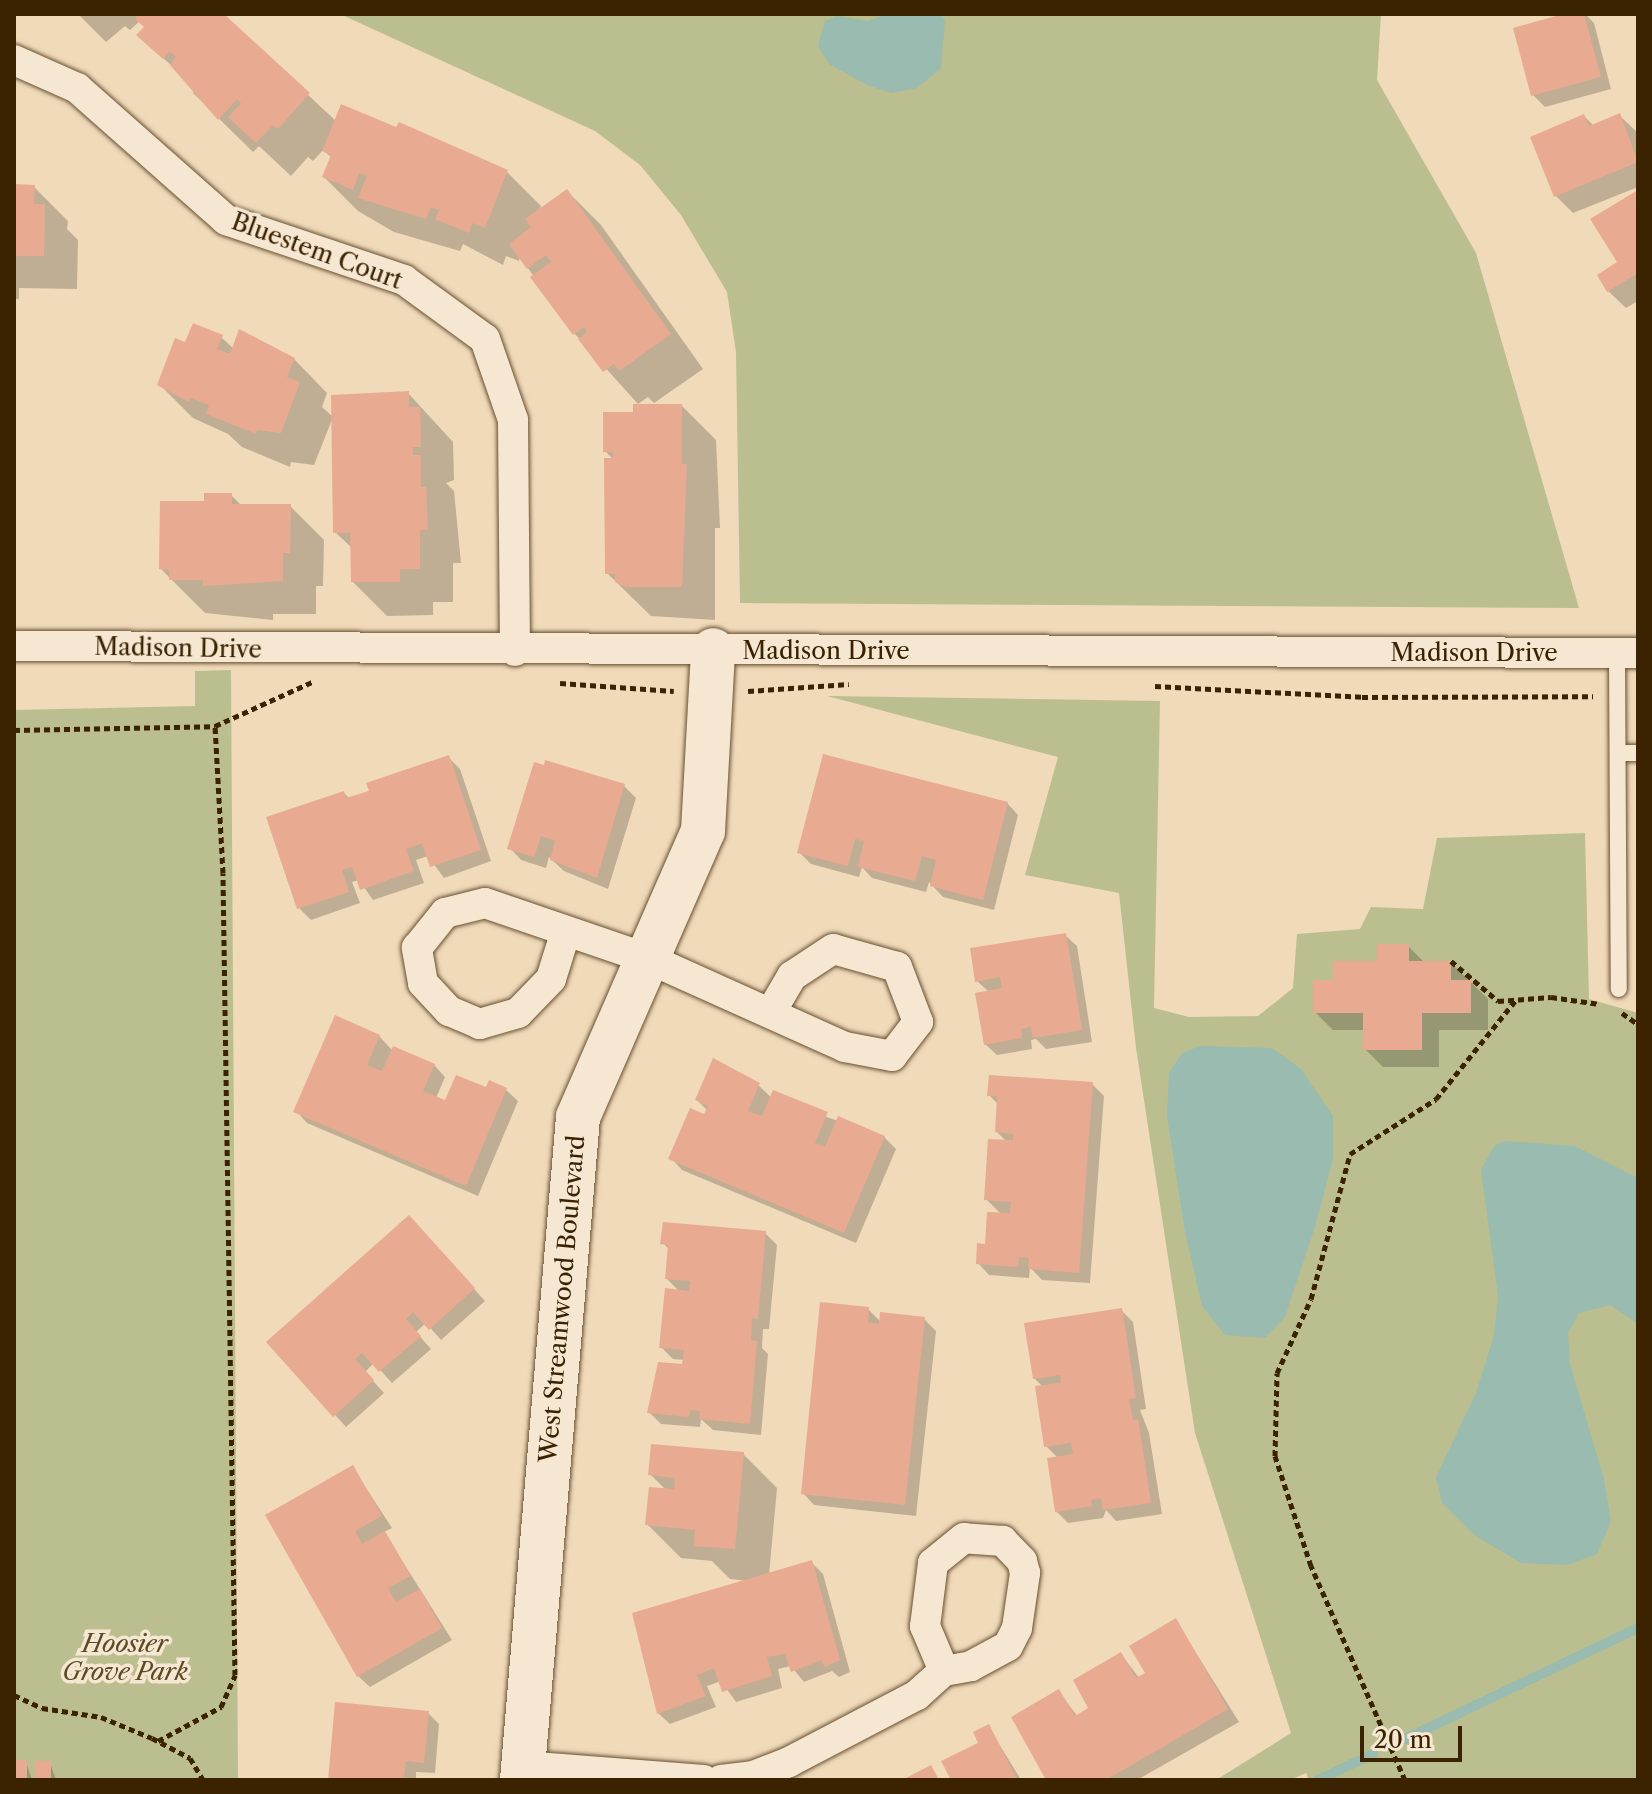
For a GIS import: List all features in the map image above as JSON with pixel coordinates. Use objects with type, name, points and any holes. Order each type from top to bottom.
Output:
[{"type":"street","name":"Bluestem Court","points":[[14,60],[77,88],[226,220],[404,280],[485,339],[513,420],[515,651]]},
{"type":"street","name":"Madison Drive","points":[[14,646],[515,651],[712,671],[1628,653]]},
{"type":"street","name":"West Streamwood Boulevard","points":[[522,1773],[578,1117],[703,831],[712,671]]},
{"type":"street","points":[[565,934],[551,979],[518,1013],[480,1024],[449,1011],[423,983],[417,948],[445,913],[485,903],[565,934],[649,959],[845,1047],[892,1056],[918,1022],[897,967],[833,949],[792,976],[771,1012]]},
{"type":"street","points":[[721,1780],[753,1776],[789,1762],[917,1695],[944,1671],[987,1659],[1012,1639],[1025,1573],[1022,1561],[1003,1541],[964,1538],[933,1563],[925,1626],[944,1671]]},
{"type":"street","points":[[522,1773],[703,1780]]},
{"type":"lane","points":[[1619,989],[1617,695],[1628,653]]},
{"type":"lane","points":[[1618,753],[1638,753]]},
{"type":"path","points":[[546,682],[712,671],[852,684]]},
{"type":"path","points":[[14,730],[215,726],[316,680],[331,680]]},
{"type":"path","points":[[1142,686],[1362,697],[1617,695]]},
{"type":"path","points":[[158,1741],[221,1707],[235,1675],[223,873],[215,726]]},
{"type":"path","points":[[1451,961],[1498,1001],[1551,997],[1612,1006],[1638,1024]]},
{"type":"path","points":[[1405,1780],[1311,1566],[1275,1456],[1277,1373],[1311,1299],[1350,1154],[1436,1099],[1516,1000]]},
{"type":"path","points":[[14,1695],[42,1708],[101,1717],[158,1741],[190,1758],[203,1780]]},
{"type":"green space","points":[[340,14],[1381,14],[1377,80],[1476,253],[1579,608],[740,603],[736,352],[727,292],[681,215],[640,165],[595,131]]},
{"type":"green space","name":"Hoosier Grove Park","points":[[231,670],[238,1780],[14,1780],[14,710],[195,706],[195,671]]},
{"type":"green space","points":[[827,696],[1160,701],[1154,1008],[1189,1017],[1258,1016],[1293,988],[1297,934],[1360,929],[1371,907],[1423,909],[1437,838],[1585,833],[1589,999],[1638,1013],[1638,1780],[1309,1780],[1306,1773],[1290,1780],[1216,1780],[1291,1733],[1195,1433],[1136,1048],[1119,893],[1025,875],[1058,757]]},
{"type":"water","points":[[886,14],[940,14],[945,20],[941,68],[917,88],[892,93],[867,85],[829,64],[818,46],[825,21],[837,16],[868,21]]},
{"type":"water","points":[[1200,1046],[1272,1048],[1301,1069],[1333,1116],[1333,1159],[1315,1227],[1285,1317],[1265,1338],[1225,1335],[1202,1306],[1185,1232],[1167,1116],[1169,1073],[1182,1053]]},
{"type":"water","points":[[1505,1141],[1575,1146],[1638,1178],[1638,1324],[1610,1305],[1579,1313],[1568,1333],[1570,1364],[1604,1479],[1611,1521],[1597,1554],[1568,1565],[1521,1563],[1474,1535],[1442,1503],[1436,1477],[1476,1393],[1494,1335],[1498,1296],[1481,1170],[1494,1146]]},
{"type":"building","points":[[139,14],[224,14],[310,93],[278,129],[273,125],[256,143],[228,117],[241,103],[237,99],[218,120],[170,65],[176,57],[170,52],[163,59],[136,35],[144,27],[135,19]]},
{"type":"building","points":[[1563,14],[1584,14],[1601,77],[1531,96],[1513,28]]},
{"type":"building","points":[[341,104],[396,127],[399,122],[508,170],[485,228],[472,223],[469,233],[435,219],[439,210],[431,207],[426,219],[358,198],[367,176],[359,173],[353,190],[322,177],[331,155],[322,151]]},
{"type":"building","points":[[1620,113],[1638,162],[1554,197],[1530,137],[1584,114],[1589,126]]},
{"type":"building","points":[[14,184],[35,185],[34,204],[45,204],[44,256],[14,256]]},
{"type":"building","points":[[567,189],[671,334],[619,371],[614,364],[603,372],[578,339],[587,332],[584,327],[573,335],[530,277],[551,262],[546,255],[527,269],[509,244],[531,227],[525,219]]},
{"type":"building","points":[[1638,190],[1638,273],[1607,292],[1597,275],[1617,262],[1590,219]]},
{"type":"building","points":[[193,323],[223,335],[217,349],[230,354],[239,329],[295,358],[287,377],[300,382],[281,433],[257,430],[256,434],[206,414],[209,405],[191,398],[189,402],[157,385],[175,338],[185,342]]},
{"type":"building","points":[[409,391],[409,407],[420,407],[421,447],[413,447],[413,455],[421,455],[421,487],[426,487],[428,530],[420,530],[420,569],[400,569],[400,582],[351,582],[350,533],[333,533],[331,395]]},
{"type":"building","points":[[633,404],[682,404],[682,464],[687,464],[682,587],[626,587],[615,582],[615,574],[605,574],[604,458],[613,458],[613,452],[603,452],[603,412],[633,412]]},
{"type":"building","points":[[204,493],[232,493],[232,504],[291,504],[290,553],[283,553],[283,581],[203,586],[203,580],[169,580],[169,570],[159,569],[160,501],[204,501]]},
{"type":"building","points":[[823,754],[1008,802],[983,900],[930,886],[936,860],[922,856],[915,881],[858,867],[864,841],[855,839],[848,866],[797,853]]},
{"type":"building","points":[[449,755],[481,850],[430,867],[422,843],[406,849],[414,871],[360,890],[352,867],[342,870],[349,892],[297,909],[266,817],[344,791],[346,798],[369,791],[366,783]]},
{"type":"building","points":[[545,760],[625,784],[597,878],[550,860],[555,841],[541,836],[534,857],[507,849],[534,762],[544,765]]},
{"type":"building","points":[[1066,933],[1082,1030],[1033,1038],[1031,1027],[1021,1029],[1022,1038],[984,1045],[975,993],[1002,988],[1000,977],[975,982],[970,948]]},
{"type":"building","points":[[1377,944],[1409,944],[1409,961],[1451,961],[1451,980],[1471,980],[1471,1013],[1422,1013],[1422,1050],[1363,1050],[1363,1013],[1313,1013],[1313,980],[1333,980],[1333,961],[1377,961]]},
{"type":"building","points":[[335,1015],[380,1035],[367,1065],[382,1071],[393,1046],[435,1064],[423,1091],[445,1100],[456,1075],[486,1087],[489,1080],[507,1088],[466,1186],[293,1112]]},
{"type":"building","points":[[713,1058],[760,1083],[748,1111],[762,1116],[773,1090],[828,1112],[815,1143],[825,1147],[838,1116],[885,1136],[844,1233],[668,1159],[690,1108],[704,1114],[708,1106],[695,1100]]},
{"type":"building","points":[[989,1075],[1093,1082],[1079,1273],[1028,1269],[1029,1258],[1019,1257],[1018,1267],[976,1264],[977,1243],[985,1244],[987,1212],[1010,1213],[1011,1202],[984,1200],[988,1139],[1013,1140],[1013,1134],[995,1132],[997,1096],[987,1096]]},
{"type":"building","points":[[409,1215],[475,1288],[429,1330],[413,1312],[406,1319],[421,1336],[379,1372],[362,1353],[355,1359],[374,1380],[333,1417],[266,1342]]},
{"type":"building","points":[[663,1222],[766,1231],[758,1319],[752,1318],[751,1340],[757,1341],[750,1424],[699,1419],[700,1411],[690,1410],[689,1417],[647,1413],[658,1362],[682,1364],[684,1350],[659,1348],[665,1288],[689,1291],[690,1281],[665,1279],[668,1245],[660,1244]]},
{"type":"building","points":[[820,1302],[869,1307],[868,1322],[879,1324],[880,1312],[925,1317],[905,1505],[801,1494]]},
{"type":"building","points":[[1122,1308],[1136,1398],[1129,1399],[1133,1420],[1138,1419],[1151,1503],[1103,1510],[1101,1498],[1091,1500],[1092,1506],[1055,1512],[1047,1458],[1073,1454],[1071,1443],[1044,1447],[1035,1386],[1061,1383],[1060,1375],[1033,1379],[1024,1323]]},
{"type":"building","points":[[651,1444],[744,1452],[735,1549],[694,1546],[695,1530],[645,1525],[649,1487],[674,1489],[675,1478],[648,1475]]},
{"type":"building","points":[[353,1465],[382,1516],[355,1531],[362,1544],[385,1531],[411,1576],[388,1588],[396,1602],[420,1589],[442,1628],[357,1677],[265,1515]]},
{"type":"building","points":[[812,1560],[840,1660],[825,1667],[821,1660],[791,1672],[785,1654],[767,1657],[772,1676],[722,1692],[714,1668],[697,1675],[706,1696],[657,1714],[632,1613]]},
{"type":"building","points":[[1176,1618],[1228,1709],[1106,1780],[1046,1780],[1011,1717],[1059,1689],[1075,1716],[1088,1708],[1073,1680],[1121,1652],[1136,1678],[1145,1673],[1129,1646]]},
{"type":"building","points":[[335,1702],[429,1711],[424,1763],[406,1761],[404,1777],[413,1780],[328,1780]]},
{"type":"building","points":[[989,1724],[1017,1780],[951,1780],[941,1761],[978,1743],[973,1732]]},
{"type":"building","points":[[14,1760],[27,1760],[27,1780],[14,1780]]},
{"type":"building","points":[[35,1761],[51,1761],[51,1780],[35,1780]]},
{"type":"building","points":[[931,1765],[939,1780],[902,1780]]},
{"type":"waterway","points":[[1405,1739],[1638,1628]]},
{"type":"waterway","points":[[1318,1780],[1373,1754]]}]
